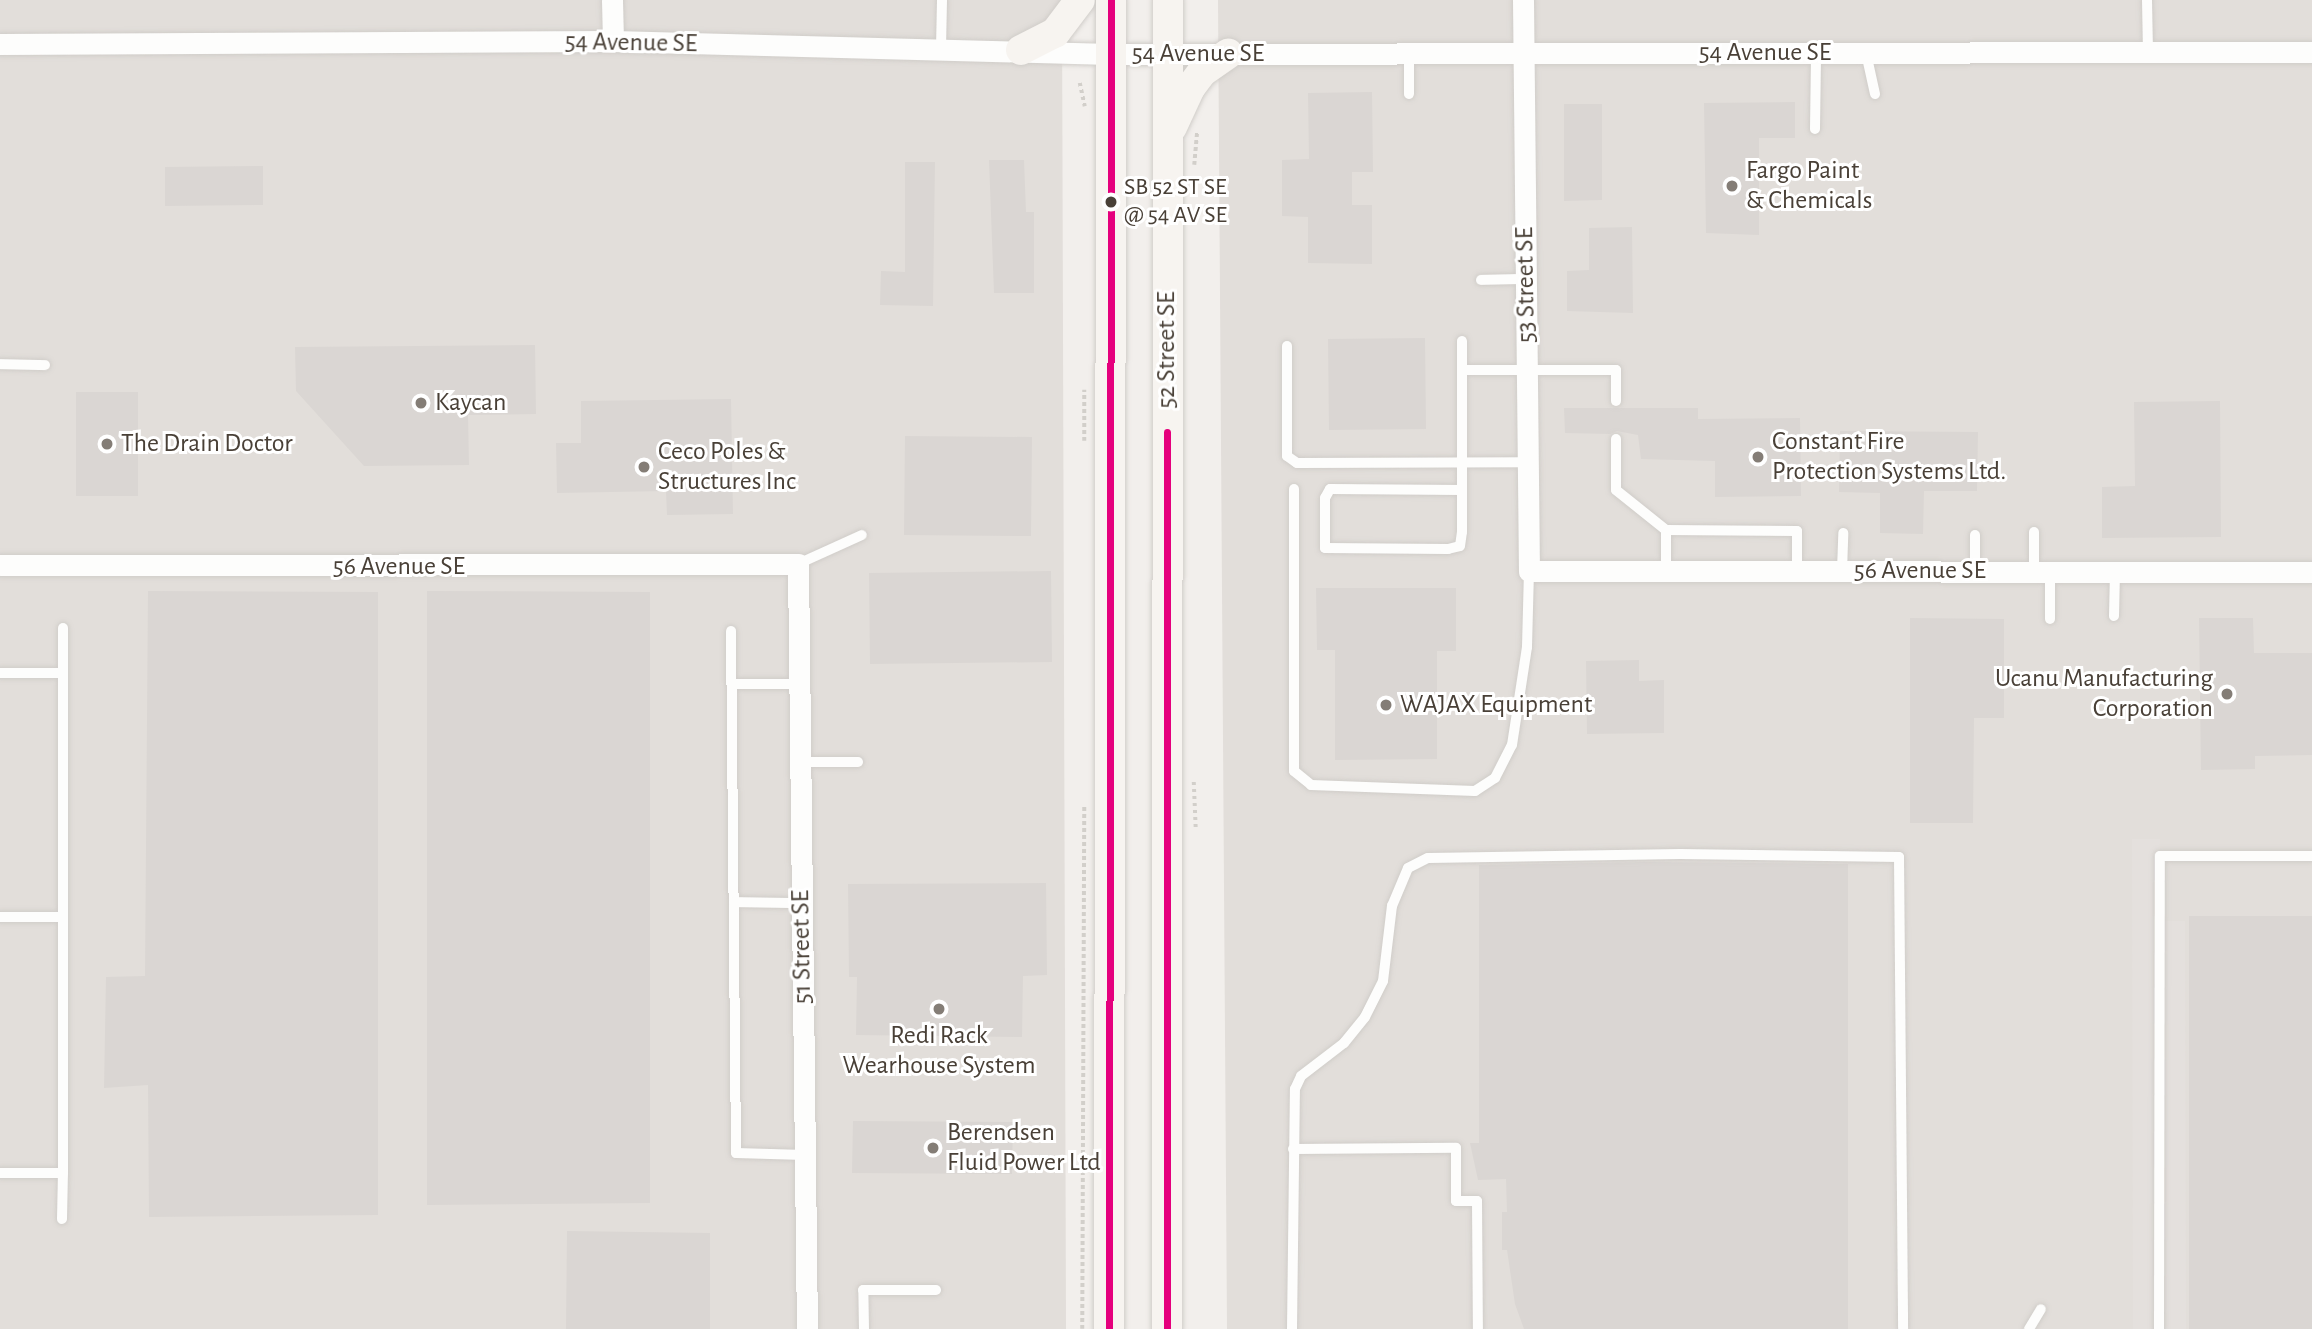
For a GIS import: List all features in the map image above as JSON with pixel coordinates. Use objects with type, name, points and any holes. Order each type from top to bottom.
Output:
[{"type":"main road","points":[[1021,50],[1055,33],[1080,0]]},
{"type":"main road","points":[[1109,1329],[1111,0]]},
{"type":"main road","name":"52 Street SE","points":[[1167,1329],[1168,0]]},
{"type":"main road","points":[[1168,137],[1190,88],[1202,72],[1228,54]]},
{"type":"street","points":[[612,0],[613,41]]},
{"type":"street","name":"53 Street SE","points":[[1523,0],[1529,570]]},
{"type":"street","name":"54 Avenue SE","points":[[0,44],[613,41],[1111,54],[2312,52]]},
{"type":"street","name":"56 Avenue SE","points":[[0,565],[798,565]]},
{"type":"street","name":"51 Street SE","points":[[798,565],[807,1329]]},
{"type":"street","name":"56 Avenue SE","points":[[1529,570],[2312,572]]},
{"type":"lane","points":[[941,48],[942,0]]},
{"type":"lane","points":[[2147,0],[2147,52]]},
{"type":"lane","points":[[1815,129],[1816,53]]},
{"type":"lane","points":[[1866,53],[1874,94]]},
{"type":"lane","points":[[1409,54],[1409,94]]},
{"type":"lane","points":[[1481,280],[1526,279]]},
{"type":"lane","points":[[1462,341],[1462,490],[1460,546],[1448,549],[1325,548],[1325,498],[1330,489],[1462,490]]},
{"type":"lane","points":[[1287,346],[1287,456],[1297,463],[1528,462]]},
{"type":"lane","points":[[0,364],[45,365]]},
{"type":"lane","points":[[1462,370],[1616,370],[1616,401]]},
{"type":"lane","points":[[1616,439],[1616,490],[1666,530],[1797,531],[1797,571]]},
{"type":"lane","points":[[1294,489],[1294,771],[1311,785],[1475,792],[1495,778],[1512,746],[1527,647],[1529,570]]},
{"type":"lane","points":[[1666,530],[1666,571]]},
{"type":"lane","points":[[2034,532],[2050,619]]},
{"type":"lane","points":[[1842,571],[1843,533]]},
{"type":"lane","points":[[798,565],[862,535]]},
{"type":"lane","points":[[1975,535],[1975,572]]},
{"type":"lane","points":[[2114,616],[2115,572]]},
{"type":"lane","points":[[62,1219],[63,628]]},
{"type":"lane","points":[[731,631],[736,1153],[805,1155]]},
{"type":"lane","points":[[0,673],[63,673]]},
{"type":"lane","points":[[732,684],[800,684]]},
{"type":"lane","points":[[800,762],[858,762]]},
{"type":"lane","points":[[1292,1329],[1295,1089],[1301,1076],[1343,1042],[1365,1017],[1383,981],[1392,906],[1408,868],[1428,858],[1680,854],[1899,857],[1903,1329]]},
{"type":"lane","points":[[2160,1329],[2160,856],[2312,856]]},
{"type":"lane","points":[[734,902],[801,903]]},
{"type":"lane","points":[[0,917],[63,918]]},
{"type":"lane","points":[[1293,1149],[1457,1148],[1456,1201],[1477,1201],[1478,1329]]},
{"type":"lane","points":[[0,1173],[63,1173]]},
{"type":"lane","points":[[864,1329],[863,1290],[936,1290]]},
{"type":"lane","points":[[2029,1329],[2041,1309]]},
{"type":"shaded area","points":[[0,0],[1062,0],[1066,1329],[0,1329]]},
{"type":"shaded area","points":[[1218,0],[2312,0],[2312,1329],[1227,1329]]},
{"type":"shaded area","points":[[2132,839],[2160,839],[2160,921],[2185,921],[2186,1329],[2133,1329]]},
{"type":"building","points":[[1372,92],[1373,172],[1352,172],[1352,205],[1372,205],[1372,264],[1308,263],[1308,217],[1282,216],[1282,160],[1309,159],[1308,93]]},
{"type":"building","name":"Fargo Paint & Chemicals","points":[[1795,102],[1795,138],[1759,138],[1759,235],[1706,233],[1704,103]]},
{"type":"building","points":[[1564,104],[1602,104],[1602,200],[1564,201]]},
{"type":"building","points":[[989,160],[1024,160],[1026,212],[1034,212],[1034,293],[994,293]]},
{"type":"building","points":[[905,162],[935,162],[933,306],[880,305],[881,271],[905,272]]},
{"type":"building","points":[[263,166],[263,205],[165,206],[165,167]]},
{"type":"building","points":[[1632,227],[1633,313],[1567,311],[1567,271],[1589,270],[1589,228]]},
{"type":"building","points":[[1425,338],[1426,429],[1329,430],[1328,339]]},
{"type":"building","name":"Kaycan","points":[[535,345],[536,414],[468,415],[469,465],[364,466],[296,391],[295,347]]},
{"type":"building","name":"The Drain Doctor","points":[[76,392],[138,392],[138,496],[76,496]]},
{"type":"building","name":"Ceco Poles & Structures Inc","points":[[731,399],[733,514],[667,515],[666,491],[557,493],[556,443],[581,443],[581,401]]},
{"type":"building","points":[[2220,401],[2221,537],[2102,538],[2102,487],[2135,486],[2134,402]]},
{"type":"building","points":[[1564,408],[1698,408],[1698,419],[1800,418],[1801,496],[1715,497],[1715,461],[1641,459],[1638,435],[1617,431],[1610,434],[1565,433]]},
{"type":"building","points":[[1840,431],[1978,432],[1977,491],[1924,491],[1923,534],[1880,533],[1880,493],[1839,492]]},
{"type":"building","points":[[905,436],[1032,437],[1031,536],[904,535]]},
{"type":"building","points":[[1051,571],[1052,662],[870,664],[869,573]]},
{"type":"building","name":"WAJAX Equipment","points":[[1316,588],[1456,588],[1456,651],[1437,651],[1437,759],[1335,760],[1335,650],[1317,650]]},
{"type":"building","points":[[148,591],[378,592],[378,1215],[149,1217],[148,1085],[104,1088],[106,977],[145,976]]},
{"type":"building","points":[[427,591],[650,592],[650,1203],[427,1205]]},
{"type":"building","points":[[1910,618],[2004,619],[2004,718],[1974,718],[1973,823],[1910,823]]},
{"type":"building","points":[[2199,618],[2253,618],[2254,653],[2312,653],[2312,755],[2255,756],[2255,769],[2201,770]]},
{"type":"building","points":[[1639,660],[1639,681],[1664,680],[1664,733],[1587,734],[1586,661]]},
{"type":"building","points":[[1649,862],[1848,864],[1848,1329],[1524,1329],[1515,1304],[1507,1250],[1502,1250],[1502,1212],[1507,1212],[1506,1179],[1478,1180],[1470,1143],[1479,1143],[1479,865]]},
{"type":"building","points":[[1046,883],[1047,975],[1023,976],[1022,1037],[856,1035],[857,977],[849,977],[848,884]]},
{"type":"building","points":[[2189,916],[2312,916],[2312,1329],[2189,1329]]},
{"type":"building","name":"Berendsen Fluid Power Ltd","points":[[853,1121],[1013,1122],[1012,1174],[852,1173]]},
{"type":"building","points":[[567,1231],[710,1233],[710,1329],[566,1329]]},
{"type":"transit line","points":[[1109,1329],[1111,0]]},
{"type":"transit line","points":[[1167,432],[1167,1329]]},
{"type":"place","name":"Fargo Paint & Chemicals","points":[[1732,186]]},
{"type":"place","name":"SB 52 ST SE @ 54 AV SE","points":[[1111,202]]},
{"type":"place","name":"Kaycan","points":[[421,403]]},
{"type":"place","name":"The Drain Doctor","points":[[107,444]]},
{"type":"place","name":"Constant Fire Protection Systems Ltd.","points":[[1758,457]]},
{"type":"place","name":"Ceco Poles & Structures Inc","points":[[644,467]]},
{"type":"place","name":"Ucanu Manufacturing Corporation","points":[[2227,694]]},
{"type":"place","name":"WAJAX Equipment","points":[[1386,705]]},
{"type":"place","name":"Redi Rack Wearhouse System","points":[[939,1009]]},
{"type":"place","name":"Berendsen Fluid Power Ltd","points":[[933,1148]]}]
